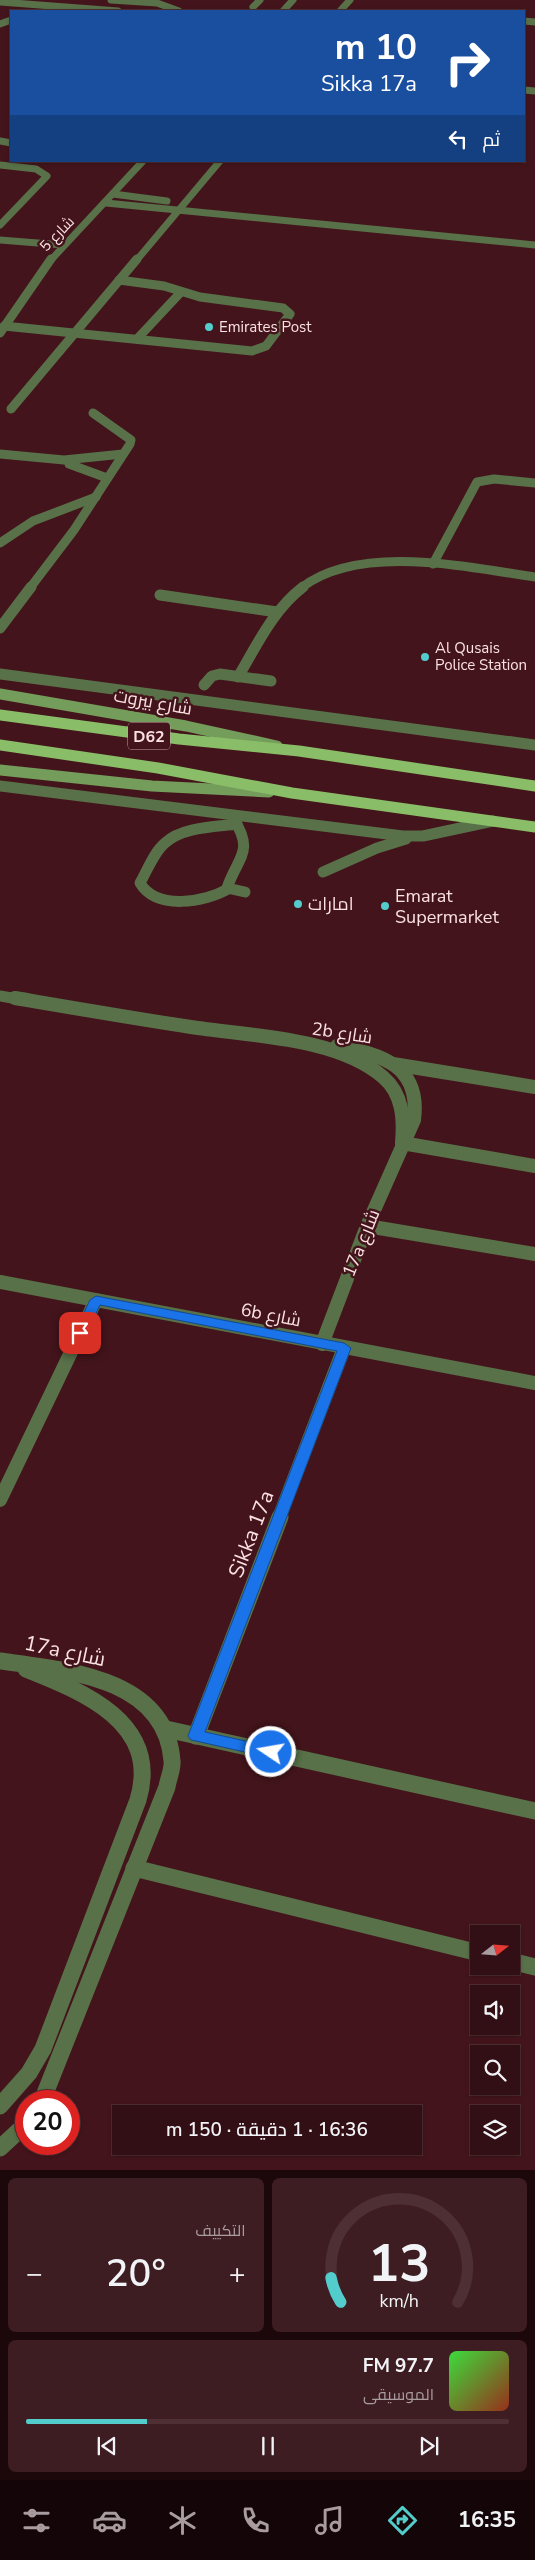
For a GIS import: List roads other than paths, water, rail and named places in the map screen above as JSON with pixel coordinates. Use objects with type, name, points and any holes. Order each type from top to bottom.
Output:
[{"type":"main road","name":"شارع بيروت","points":[[0,694],[186,726],[299,750],[535,786]]},
{"type":"main road","name":"شارع بيروت","points":[[0,715],[179,740],[299,750]]},
{"type":"main road","name":"D62","points":[[0,745],[158,768],[292,793],[535,827]]},
{"type":"main road","name":"D62","points":[[0,770],[152,786],[292,793]]},
{"type":"street","points":[[111,0],[163,4],[175,7],[178,10]]},
{"type":"street","points":[[253,7],[260,0]]},
{"type":"street","points":[[284,10],[293,0]]},
{"type":"street","points":[[341,10],[350,0]]},
{"type":"street","points":[[0,2],[105,10]]},
{"type":"street","name":"شارع 5","points":[[2,330],[36,278],[63,245],[106,203],[142,162]]},
{"type":"street","points":[[11,409],[219,162]]},
{"type":"street","points":[[0,165],[36,169],[47,176],[0,225]]},
{"type":"street","points":[[113,194],[184,204]]},
{"type":"street","points":[[106,203],[303,221],[535,246]]},
{"type":"street","points":[[0,240],[63,245]]},
{"type":"street","points":[[2,330],[74,333],[252,351],[266,346],[290,314],[283,308],[200,298],[164,286],[119,280]]},
{"type":"street","points":[[137,339],[181,292]]},
{"type":"street","points":[[0,628],[96,497],[131,440],[94,413]]},
{"type":"street","points":[[0,454],[52,460],[82,467],[107,478]]},
{"type":"street","points":[[52,460],[88,460],[123,454]]},
{"type":"street","points":[[432,564],[477,482],[494,479],[535,483]]},
{"type":"street","points":[[0,543],[17,530],[96,497]]},
{"type":"street","points":[[238,677],[277,612],[290,596],[303,585],[337,570],[373,563],[432,564],[535,577]]},
{"type":"street","points":[[160,595],[277,612]]},
{"type":"street","points":[[0,674],[535,745]]},
{"type":"street","points":[[204,685],[209,678],[215,675],[271,681]]},
{"type":"street","points":[[0,786],[413,836]]},
{"type":"street","points":[[228,889],[227,887],[246,846],[243,831],[230,814]]},
{"type":"street","points":[[323,872],[377,848],[413,836],[493,821]]},
{"type":"street","points":[[237,824],[185,834],[170,839],[164,844],[140,883],[142,889],[149,894],[188,900],[208,899],[228,889],[245,892]]},
{"type":"street","name":"2b شارع","points":[[0,996],[297,1044],[346,1055],[383,1077],[395,1091],[403,1106],[405,1120],[402,1143]]},
{"type":"street","name":"2b شارع","points":[[297,1044],[350,1048],[373,1053],[393,1064],[408,1077],[415,1090],[418,1106],[414,1120],[402,1143]]},
{"type":"street","points":[[393,1064],[535,1087]]},
{"type":"street","points":[[402,1143],[535,1166]]},
{"type":"street","name":"17a شارع","points":[[322,1344],[367,1226],[402,1143]]},
{"type":"street","points":[[367,1226],[535,1254]]},
{"type":"street","name":"6b شارع","points":[[0,1282],[535,1383]]},
{"type":"street","points":[[0,1500],[96,1300]]},
{"type":"street","name":"Sikka 17a","points":[[196,1736],[344,1348]]},
{"type":"street","name":"17a شارع","points":[[2,1661],[84,1674],[118,1686],[156,1714],[166,1729],[172,1763],[166,1787],[46,2090]]},
{"type":"street","name":"17a شارع","points":[[0,2106],[30,2073],[43,2050],[115,1863],[142,1784],[143,1763],[128,1730],[110,1711],[84,1694],[56,1681],[2,1661]]},
{"type":"street","points":[[166,1729],[535,1811]]},
{"type":"street","points":[[115,1863],[470,1951]]},
{"type":"street","points":[[520,1963],[535,1967]]},
{"type":"street","points":[[0,2148],[15,2134]]},
{"type":"place","name":"Emirates Post","points":[[209,327]]},
{"type":"place","name":"Al Qusais Police Station","points":[[425,657]]},
{"type":"place","name":"امارات","points":[[298,904]]},
{"type":"place","name":"Emarat Supermarket","points":[[385,906]]}]
